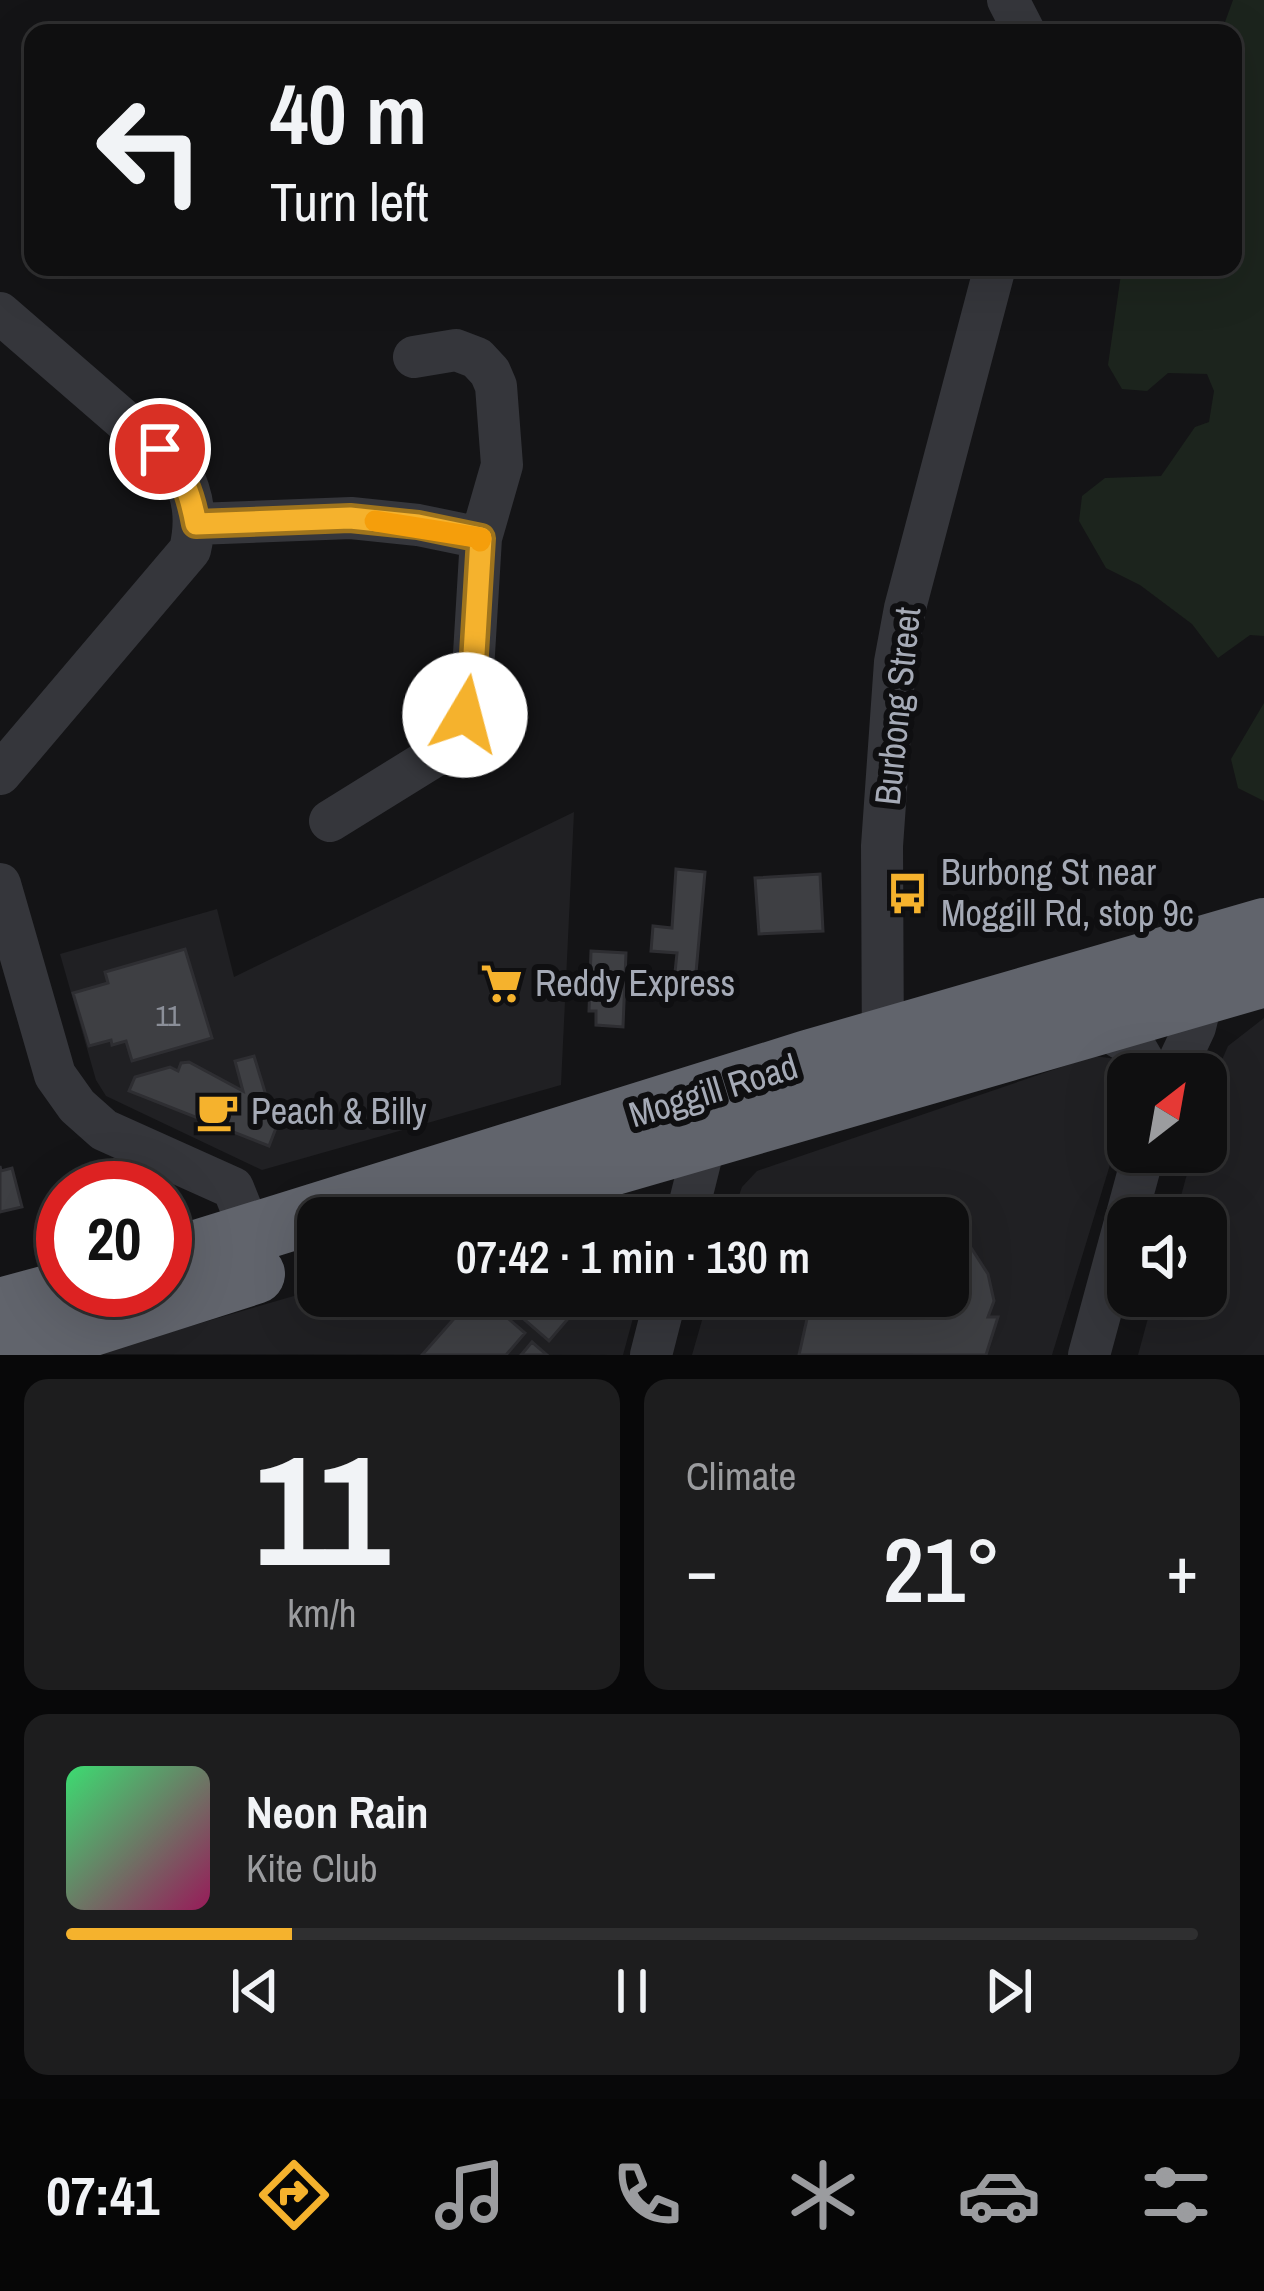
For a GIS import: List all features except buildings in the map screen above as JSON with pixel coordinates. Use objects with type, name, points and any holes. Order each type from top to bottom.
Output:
[{"type":"highway","points":[[1196,973],[1264,902]]},
{"type":"highway","name":"Moggill Road","points":[[505,1197],[706,1138],[883,1062],[1099,1025],[1196,973],[1264,928]]},
{"type":"highway","name":"Moggill Road","points":[[192,1251],[1196,973],[1264,977]]},
{"type":"highway","points":[[5,1340],[297,1260]]},
{"type":"highway","points":[[5,1340],[36,1315]]},
{"type":"street","name":"Burbong Street","points":[[883,1062],[882,846],[895,662],[993,276]]},
{"type":"street","points":[[0,314],[180,469],[190,488],[196,524],[190,550],[0,774]]},
{"type":"street","points":[[330,821],[443,751],[457,734],[472,687],[481,538],[502,465],[496,386],[477,358],[456,350],[415,357]]},
{"type":"street","points":[[196,524],[350,518],[481,538]]},
{"type":"street","points":[[0,884],[56,1075],[77,1106],[104,1130],[233,1189],[250,1233]]},
{"type":"street","points":[[1183,1053],[1195,1027],[1196,973]]},
{"type":"street","points":[[1099,1025],[1139,1053]]},
{"type":"street","points":[[691,1197],[706,1138]]},
{"type":"street","points":[[1089,1355],[1138,1173]]},
{"type":"street","points":[[651,1355],[661,1317]]},
{"type":"shaded area","points":[[1233,0],[1264,0],[1264,636],[1250,635],[1218,658],[1192,624],[1140,585],[1106,568],[1079,521],[1082,496],[1105,478],[1161,476],[1195,427],[1209,422],[1214,391],[1207,374],[1168,373],[1147,391],[1122,389],[1108,365],[1121,276],[1242,276],[1242,24],[1224,24]]},
{"type":"shaded area","points":[[1264,703],[1264,801],[1238,788],[1231,759]]},
{"type":"shaded area","points":[[574,812],[561,1085],[262,1170],[106,1096],[96,1080],[60,954],[217,909],[234,977]]},
{"type":"shaded area","points":[[1264,1018],[1264,1355],[1138,1355],[1148,1317],[1227,1317],[1227,1197],[1181,1197],[1187,1173],[1227,1173],[1228,1046]]},
{"type":"shaded area","points":[[1094,1056],[1107,1058],[1107,1173],[1052,1355],[692,1355],[703,1317],[969,1317],[969,1197],[738,1197],[757,1171]]},
{"type":"shaded area","points":[[297,1295],[297,1317],[633,1317],[623,1355],[94,1354]]},
{"type":"slow traffic","points":[[375,521],[418,525],[480,541]]},
{"type":"place","name":"Burbong St near Moggill Rd, stop 9c","points":[[907,893]]},
{"type":"place","name":"Reddy Express","points":[[501,983]]},
{"type":"place","name":"Peach & Billy","points":[[217,1111]]},
{"type":"route","points":[[160,449],[180,469],[190,488],[196,524],[350,518],[481,538],[472,687],[465,715]]}]
